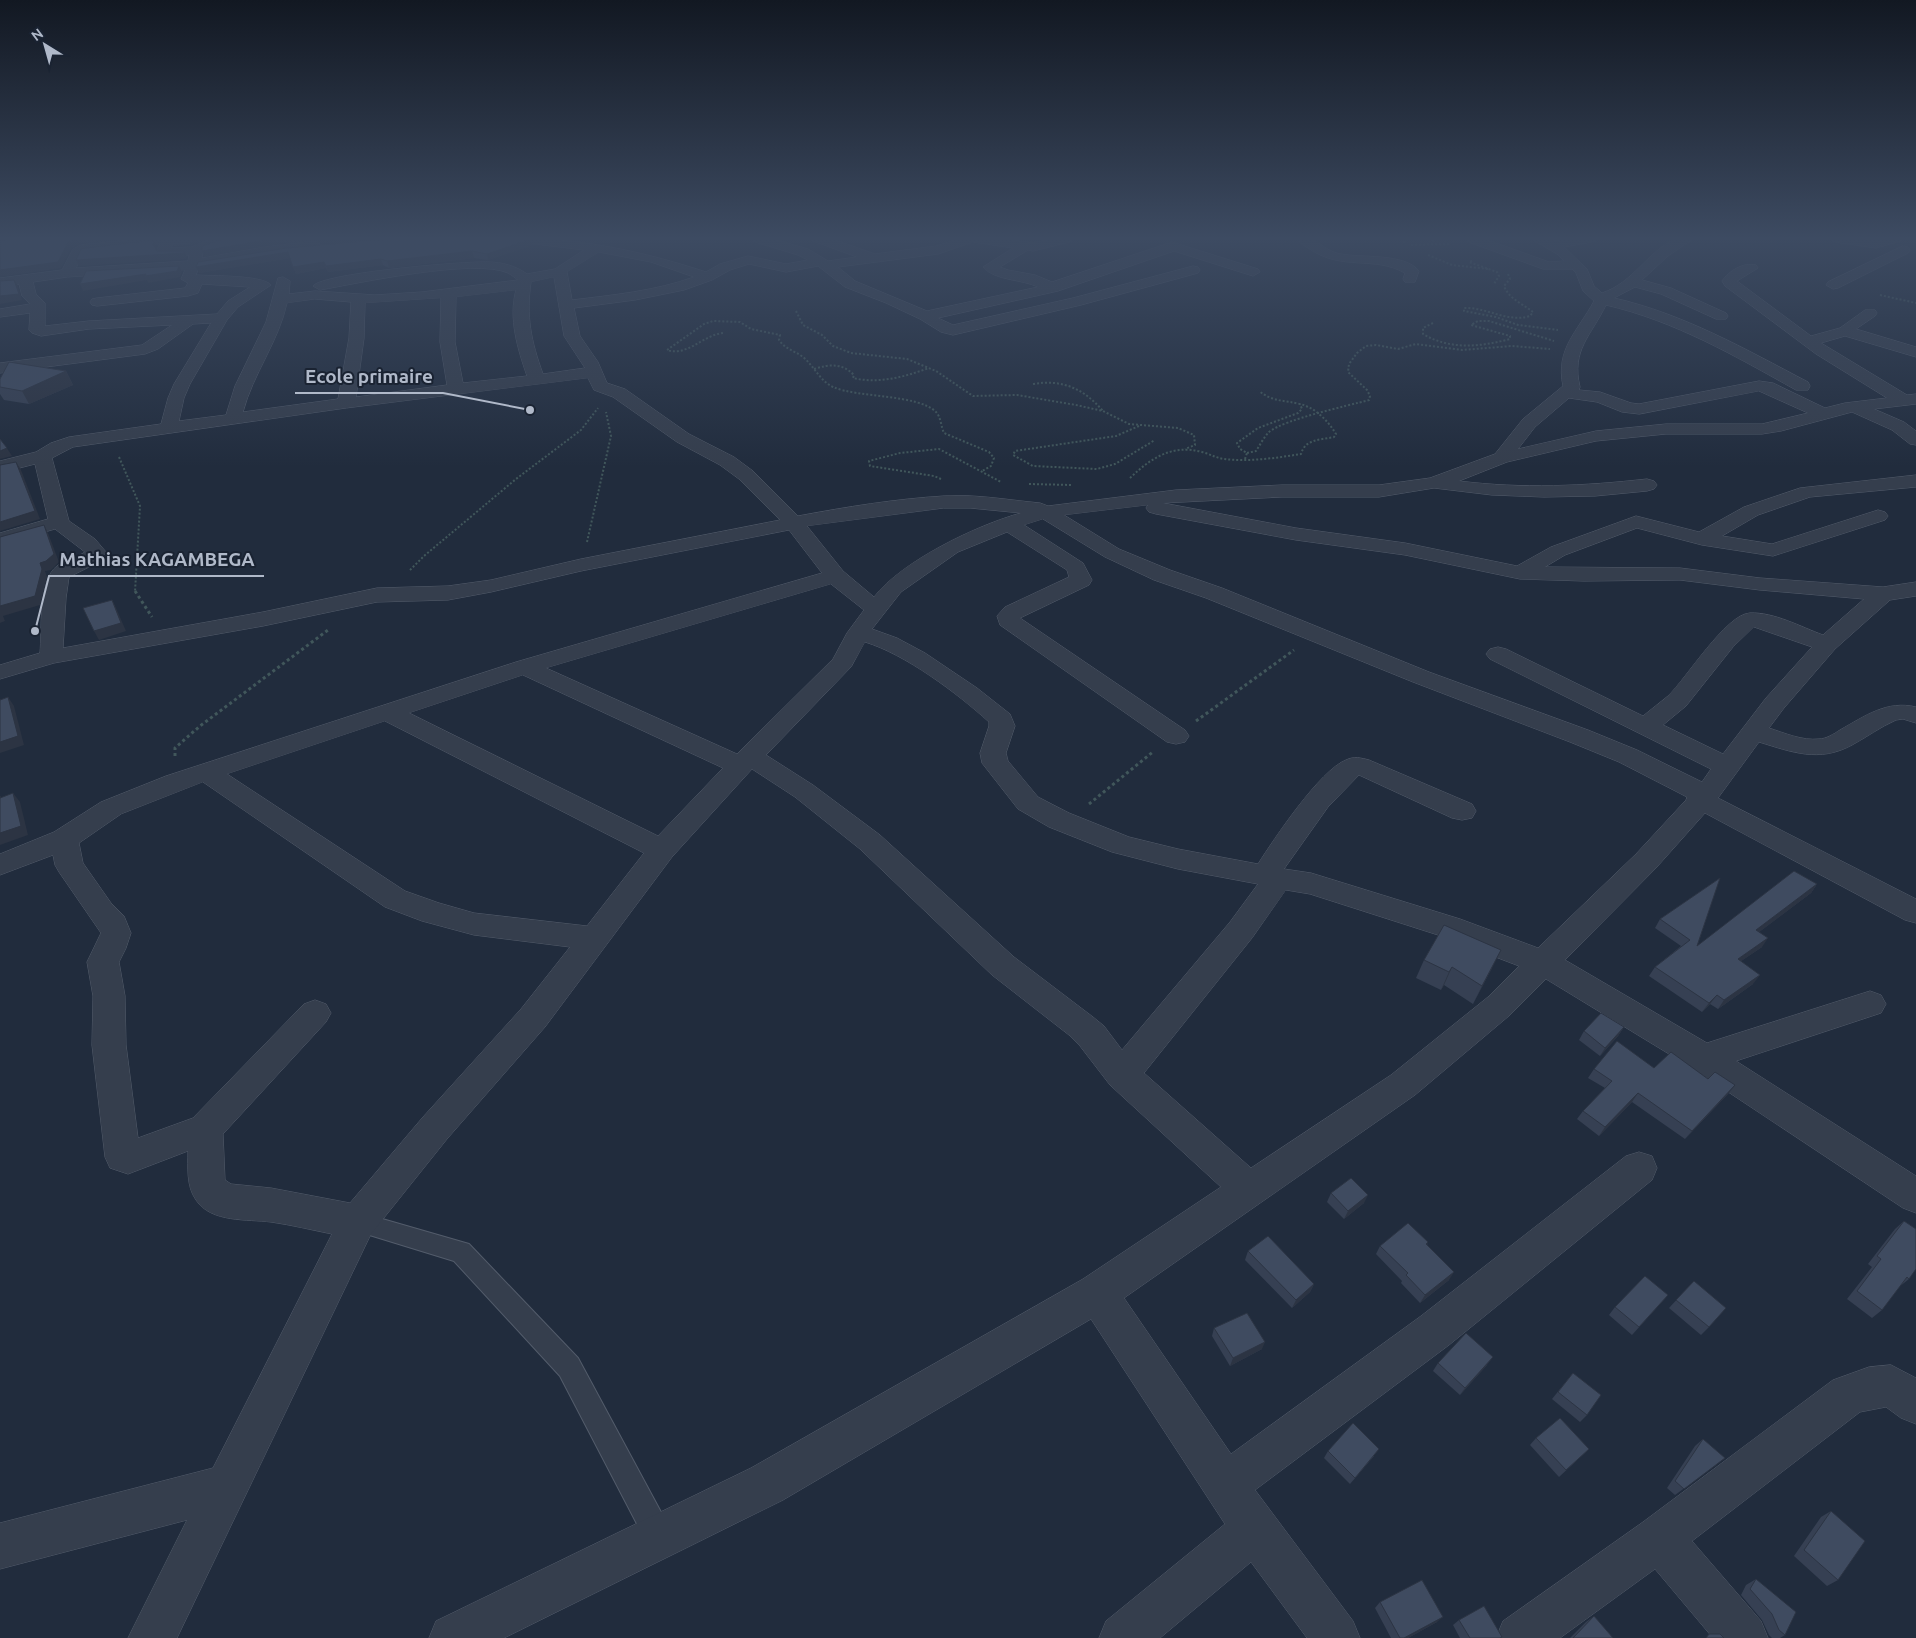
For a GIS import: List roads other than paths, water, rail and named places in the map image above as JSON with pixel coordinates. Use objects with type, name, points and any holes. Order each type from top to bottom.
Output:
[{"type":"street","points":[[37,314],[37,330],[89,325],[220,318]]},
{"type":"street","points":[[169,429],[176,398],[182,384],[223,314]]},
{"type":"street","points":[[233,420],[242,388],[276,314]]},
{"type":"street","points":[[346,403],[352,374],[359,314]]},
{"type":"street","points":[[448,314],[446,351],[456,389]]},
{"type":"street","points":[[522,314],[523,339],[536,378]]},
{"type":"street","points":[[568,314],[572,336],[598,379],[683,438],[728,462],[746,475],[794,523],[881,638],[897,645],[965,689],[1001,719],[1002,726],[993,753],[995,763],[1028,803],[1059,820],[1122,845],[1178,859],[1310,884],[1449,927],[1541,962],[1599,993],[1704,1058],[1916,1196]]},
{"type":"street","points":[[922,314],[946,329],[953,330],[1021,314]]},
{"type":"street","points":[[925,316],[932,314]]},
{"type":"street","points":[[1501,458],[1529,423],[1572,387],[1569,364],[1574,344],[1594,314]]},
{"type":"street","points":[[1652,314],[1701,333],[1816,393],[1849,408],[1898,426],[1916,440]]},
{"type":"street","points":[[1717,314],[1721,316]]},
{"type":"street","points":[[1773,314],[1855,372],[1909,399]]},
{"type":"street","points":[[1809,341],[1845,331],[1868,314]]},
{"type":"street","points":[[0,368],[145,349],[153,346],[190,319]]},
{"type":"street","points":[[1845,331],[1916,352]]},
{"type":"street","points":[[0,467],[42,456],[57,446],[70,442],[536,378],[598,379]]},
{"type":"street","points":[[1565,393],[1600,398],[1628,408],[1639,409],[1762,386],[1822,413]]},
{"type":"street","points":[[152,1638],[358,1222],[435,1128],[533,1018],[662,850],[745,761],[843,662],[867,621],[893,587],[945,551],[1008,524],[1049,511],[1176,496],[1282,491],[1379,491],[1433,483],[1470,471],[1501,458],[1596,436],[1666,428],[1762,429],[1796,422],[1822,413],[1909,399]]},
{"type":"street","points":[[42,456],[59,522],[64,529],[82,540],[96,552],[93,556],[60,574],[55,586],[51,657]]},
{"type":"street","points":[[1702,539],[1751,511],[1807,492],[1916,481]]},
{"type":"street","points":[[1433,483],[1472,489],[1555,493],[1647,485]]},
{"type":"street","points":[[0,672],[51,657],[165,637],[376,595],[448,593],[491,586],[581,565],[794,523],[903,506],[944,502],[970,502],[1049,511],[1112,553],[1162,575],[1214,593],[1358,653],[1580,736],[1628,756],[1916,912]]},
{"type":"street","points":[[1120,502],[1296,534],[1405,549],[1520,573],[1584,576],[1680,574],[1760,584],[1899,592]]},
{"type":"street","points":[[1520,573],[1558,551],[1632,523],[1641,522],[1702,539],[1773,550],[1878,516]]},
{"type":"street","points":[[0,539],[59,522]]},
{"type":"street","points":[[1008,524],[1076,568],[1081,580],[1013,612],[1008,616],[1008,620],[1176,736]]},
{"type":"street","points":[[1076,568],[1112,553]]},
{"type":"street","points":[[0,865],[64,839],[111,808],[175,782],[524,667],[835,576]]},
{"type":"street","points":[[453,1638],[767,1484],[1097,1294],[1402,1084],[1499,1006],[1541,962],[1646,861],[1702,797],[1799,674],[1827,644],[1899,592]]},
{"type":"street","points":[[1645,727],[1677,701],[1725,642],[1749,620],[1762,622],[1827,644]]},
{"type":"street","points":[[1498,654],[1726,766]]},
{"type":"street","points":[[524,667],[745,761],[804,791],[870,842],[900,868],[1003,966],[1081,1026],[1092,1036],[1122,1075],[1250,1190]]},
{"type":"street","points":[[1753,732],[1817,748],[1854,734],[1891,712],[1902,711],[1916,715]]},
{"type":"street","points":[[387,712],[662,850]]},
{"type":"street","points":[[1122,1075],[1190,990],[1224,952],[1272,877],[1302,823],[1327,792],[1354,766],[1360,766],[1378,773],[1462,811]]},
{"type":"street","points":[[206,772],[395,899],[433,913],[474,924],[593,938]]},
{"type":"street","points":[[64,839],[69,865],[100,911],[113,924],[116,933],[111,948],[103,962],[109,996],[109,1045],[123,1157],[128,1158],[205,1129],[315,1013]]},
{"type":"street","points":[[1704,1058],[1870,1004]]},
{"type":"street","points":[[205,1129],[209,1189],[220,1198],[227,1201],[271,1205],[358,1222]]},
{"type":"street","points":[[1225,1484],[1421,1341],[1541,1250],[1639,1168]]},
{"type":"street","points":[[1097,1294],[1255,1529],[1336,1638]]},
{"type":"street","points":[[1520,1638],[1659,1538],[1848,1395],[1869,1388],[1891,1386],[1916,1403]]},
{"type":"street","points":[[0,1546],[226,1486]]},
{"type":"street","points":[[1124,1638],[1255,1529]]},
{"type":"street","points":[[1659,1538],[1744,1638]]},
{"type":"lane","points":[[358,1222],[461,1252],[569,1367],[659,1537]]},
{"type":"place","name":"Ecole primaire","points":[[530,410]]},
{"type":"place","name":"Mathias KAGAMBEGA","points":[[35,631]]}]
